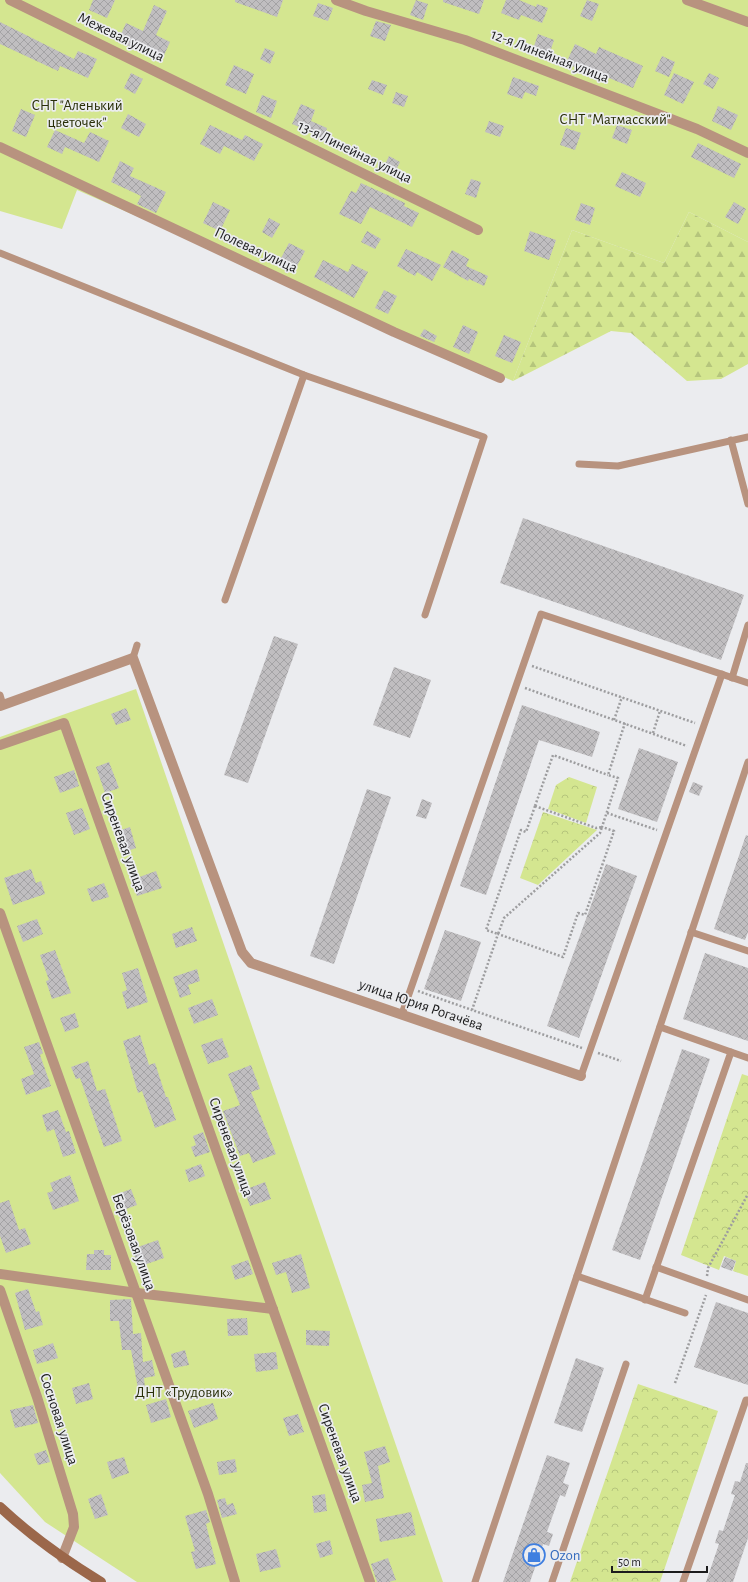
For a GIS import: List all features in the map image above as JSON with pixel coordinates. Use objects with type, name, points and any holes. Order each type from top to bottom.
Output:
[{"type":"main road","points":[[0,1507],[16,1522],[62,1558],[101,1582]]},
{"type":"street","name":"Межевая улица","points":[[10,0],[219,102]]},
{"type":"street","name":"12-я Линейная улица","points":[[336,0],[366,11],[465,40],[697,129],[748,153]]},
{"type":"street","points":[[687,0],[748,22]]},
{"type":"street","name":"13-я Линейная улица","points":[[219,102],[478,230]]},
{"type":"street","name":"Полевая улица","points":[[0,147],[394,332],[500,378]]},
{"type":"street","points":[[1,702],[133,658]]},
{"type":"street","name":"улица Юрия Рогачёва","points":[[133,658],[242,952],[251,962],[581,1076]]},
{"type":"street","name":"Сиреневая улица","points":[[0,745],[64,723],[370,1582]]},
{"type":"street","name":"Берёзовая улица","points":[[0,913],[208,1494],[235,1582]]},
{"type":"street","points":[[0,1274],[137,1293],[273,1309]]},
{"type":"street","name":"Сосновая улица","points":[[0,1290],[37,1397],[73,1514],[74,1527],[62,1558]]},
{"type":"lane","points":[[0,253],[304,375],[484,437],[425,615]]},
{"type":"lane","points":[[225,600],[304,375]]},
{"type":"lane","points":[[578,464],[618,466],[748,436]]},
{"type":"lane","points":[[731,440],[748,504]]},
{"type":"lane","points":[[402,1014],[541,614],[748,683]]},
{"type":"lane","points":[[732,678],[748,625]]},
{"type":"lane","points":[[133,658],[137,646]]},
{"type":"lane","points":[[581,1076],[722,674]]},
{"type":"lane","points":[[475,1582],[748,762]]},
{"type":"lane","points":[[691,932],[748,951]]},
{"type":"lane","points":[[660,1027],[748,1058]]},
{"type":"lane","points":[[645,1300],[731,1052]]},
{"type":"lane","points":[[656,1267],[748,1300]]},
{"type":"lane","points":[[577,1276],[685,1313]]},
{"type":"lane","points":[[552,1582],[626,1364]]},
{"type":"lane","points":[[683,1582],[746,1400],[748,1400]]},
{"type":"path","points":[[530,666],[704,726]]},
{"type":"path","points":[[526,681],[523,688],[687,745],[685,752]]},
{"type":"path","points":[[614,720],[622,698]]},
{"type":"path","points":[[653,733],[660,711]]},
{"type":"path","points":[[608,775],[625,723]]},
{"type":"path","points":[[472,1010],[498,934],[504,918],[600,832],[602,828],[607,813],[618,778],[553,755],[535,806],[526,832],[521,830],[486,930],[498,934],[564,957],[578,913],[585,915],[614,831],[602,828],[596,828],[535,806]]},
{"type":"path","points":[[607,813],[658,830]]},
{"type":"path","points":[[655,838],[660,823]]},
{"type":"path","points":[[420,984],[418,991],[621,1061]]},
{"type":"path","points":[[582,1048],[584,1040]]},
{"type":"green space","points":[[0,0],[748,0],[748,242],[689,212],[664,263],[572,230],[513,381],[77,190],[62,229],[0,211]]},
{"type":"green space","points":[[689,212],[748,242],[748,364],[721,379],[687,381],[631,333],[611,331],[513,381],[572,230],[664,263]]},
{"type":"green space","name":"ДНТ «Трудовик»","points":[[136,689],[443,1582],[137,1582],[45,1522],[0,1473],[0,737]]},
{"type":"green space","points":[[569,777],[597,787],[586,823],[548,809],[556,785]]},
{"type":"green space","points":[[543,812],[597,830],[538,885],[520,878]]},
{"type":"green space","points":[[742,1074],[748,1076],[748,1276],[733,1271],[736,1261],[724,1256],[719,1270],[681,1255]]},
{"type":"green space","points":[[638,1384],[718,1411],[660,1582],[570,1582]]},
{"type":"building","points":[[93,0],[115,0],[107,18],[89,10]]},
{"type":"building","points":[[235,0],[283,0],[277,17],[235,2]]},
{"type":"building","points":[[416,0],[428,4],[423,20],[410,15]]},
{"type":"building","points":[[443,0],[484,0],[479,14],[443,2]]},
{"type":"building","points":[[506,0],[519,0],[536,7],[537,4],[548,8],[542,23],[521,15],[519,20],[501,13]]},
{"type":"building","points":[[587,0],[599,4],[592,21],[580,16]]},
{"type":"building","points":[[318,3],[333,8],[328,21],[313,16]]},
{"type":"building","points":[[154,5],[167,11],[156,35],[170,42],[161,62],[118,41],[126,23],[143,31]]},
{"type":"building","points":[[376,21],[391,25],[385,41],[370,36]]},
{"type":"building","points":[[0,22],[74,59],[78,51],[97,59],[88,78],[60,66],[58,71],[0,44]]},
{"type":"building","points":[[538,34],[554,40],[548,58],[532,52]]},
{"type":"building","points":[[575,44],[596,54],[599,47],[643,66],[633,88],[585,68],[583,71],[566,63]]},
{"type":"building","points":[[265,48],[275,52],[270,64],[260,59]]},
{"type":"building","points":[[662,56],[675,62],[669,77],[655,71]]},
{"type":"building","points":[[234,65],[254,74],[246,94],[225,85]]},
{"type":"building","points":[[131,73],[143,79],[135,94],[124,88]]},
{"type":"building","points":[[674,73],[694,82],[683,104],[664,95]]},
{"type":"building","points":[[709,73],[719,78],[713,89],[703,84]]},
{"type":"building","points":[[513,77],[539,86],[536,96],[525,92],[522,99],[507,94]]},
{"type":"building","points":[[372,80],[387,85],[383,95],[368,89]]},
{"type":"building","points":[[396,92],[408,96],[404,107],[392,103]]},
{"type":"building","points":[[262,95],[277,101],[271,118],[256,112]]},
{"type":"building","points":[[301,104],[315,110],[311,121],[327,128],[323,140],[313,135],[314,133],[292,124]]},
{"type":"building","points":[[718,106],[738,115],[731,130],[712,121]]},
{"type":"building","points":[[21,109],[35,115],[26,137],[12,131]]},
{"type":"building","points":[[128,114],[146,124],[139,137],[121,128]]},
{"type":"building","points":[[489,121],[504,126],[500,137],[485,132]]},
{"type":"building","points":[[210,125],[242,140],[245,135],[263,144],[254,161],[224,146],[220,154],[200,144]]},
{"type":"building","points":[[617,125],[632,130],[627,144],[612,138]]},
{"type":"building","points":[[566,128],[581,133],[575,150],[560,145]]},
{"type":"building","points":[[55,130],[84,143],[90,132],[109,141],[99,162],[65,147],[62,154],[47,147]]},
{"type":"building","points":[[698,143],[741,164],[734,178],[691,157]]},
{"type":"building","points":[[389,156],[400,162],[393,177],[382,171]]},
{"type":"building","points":[[120,161],[134,168],[130,176],[166,192],[156,213],[137,204],[141,196],[111,182]]},
{"type":"building","points":[[622,172],[646,183],[640,197],[615,186]]},
{"type":"building","points":[[471,179],[481,182],[476,198],[465,194]]},
{"type":"building","points":[[361,183],[405,203],[404,206],[419,213],[412,227],[370,207],[361,224],[339,214],[351,191],[356,193]]},
{"type":"building","points":[[213,202],[230,210],[220,231],[203,223]]},
{"type":"building","points":[[734,202],[746,209],[738,224],[725,217]]},
{"type":"building","points":[[581,203],[595,208],[590,225],[575,220]]},
{"type":"building","points":[[269,218],[280,224],[272,238],[262,232]]},
{"type":"building","points":[[367,231],[381,239],[375,249],[361,242]]},
{"type":"building","points":[[530,231],[556,240],[549,260],[524,251]]},
{"type":"building","points":[[289,243],[305,251],[297,266],[281,258]]},
{"type":"building","points":[[406,249],[441,265],[432,281],[417,272],[415,276],[397,266]]},
{"type":"building","points":[[452,250],[469,259],[466,266],[488,276],[484,286],[469,279],[468,281],[443,267]]},
{"type":"building","points":[[323,260],[348,272],[352,264],[368,272],[354,298],[314,277]]},
{"type":"building","points":[[384,290],[397,296],[388,314],[375,308]]},
{"type":"building","points":[[463,325],[478,332],[469,354],[453,347]]},
{"type":"building","points":[[424,329],[437,336],[434,342],[420,336]]},
{"type":"building","points":[[504,335],[521,342],[512,363],[495,356]]},
{"type":"building","points":[[523,518],[744,595],[721,660],[500,583]]},
{"type":"building","points":[[274,636],[298,644],[248,783],[224,775]]},
{"type":"building","points":[[394,667],[431,680],[410,738],[373,725]]},
{"type":"building","points":[[522,705],[600,732],[592,757],[539,740],[486,895],[460,886]]},
{"type":"building","points":[[126,708],[131,720],[116,725],[111,714]]},
{"type":"building","points":[[639,748],[678,762],[657,822],[618,809]]},
{"type":"building","points":[[109,762],[119,788],[105,793],[96,767]]},
{"type":"building","points":[[74,770],[79,786],[60,793],[54,777]]},
{"type":"building","points":[[693,782],[703,786],[699,796],[689,792]]},
{"type":"building","points":[[367,789],[391,797],[334,964],[310,956]]},
{"type":"building","points":[[422,799],[432,803],[426,819],[416,816]]},
{"type":"building","points":[[82,808],[90,829],[74,835],[66,813]]},
{"type":"building","points":[[130,827],[136,848],[124,852],[118,831]]},
{"type":"building","points":[[746,835],[748,836],[748,932],[745,940],[714,929]]},
{"type":"building","points":[[606,864],[637,876],[579,1038],[547,1026]]},
{"type":"building","points":[[31,869],[36,883],[41,881],[45,894],[13,905],[4,878]]},
{"type":"building","points":[[156,871],[162,888],[137,896],[131,880]]},
{"type":"building","points":[[104,883],[109,897],[92,902],[87,889]]},
{"type":"building","points":[[37,919],[43,934],[23,942],[17,926]]},
{"type":"building","points":[[192,927],[197,941],[176,948],[172,934]]},
{"type":"building","points":[[445,930],[481,942],[461,1001],[424,989]]},
{"type":"building","points":[[55,950],[71,993],[52,999],[46,981],[49,980],[40,955]]},
{"type":"building","points":[[705,953],[748,968],[748,1041],[683,1019]]},
{"type":"building","points":[[138,968],[148,1002],[127,1009],[122,992],[127,990],[122,973]]},
{"type":"building","points":[[197,969],[200,981],[188,985],[191,994],[180,998],[173,977]]},
{"type":"building","points":[[212,999],[218,1015],[194,1024],[188,1008]]},
{"type":"building","points":[[75,1013],[79,1027],[65,1032],[60,1018]]},
{"type":"building","points":[[140,1035],[149,1065],[155,1063],[166,1097],[168,1097],[176,1120],[155,1128],[142,1091],[138,1093],[123,1041]]},
{"type":"building","points":[[222,1038],[229,1057],[208,1064],[201,1045]]},
{"type":"building","points":[[39,1042],[43,1053],[40,1055],[51,1086],[26,1095],[21,1079],[34,1074],[24,1047]]},
{"type":"building","points":[[682,1049],[710,1059],[640,1260],[612,1250]]},
{"type":"building","points":[[88,1061],[97,1091],[105,1089],[122,1141],[104,1147],[80,1078],[76,1079],[71,1067]]},
{"type":"building","points":[[251,1065],[260,1089],[251,1092],[276,1154],[253,1163],[249,1153],[240,1156],[223,1111],[240,1105],[228,1074]]},
{"type":"building","points":[[58,1110],[66,1132],[69,1131],[76,1153],[63,1157],[54,1129],[47,1132],[42,1115]]},
{"type":"building","points":[[203,1132],[210,1152],[195,1157],[191,1147],[196,1145],[193,1136]]},
{"type":"building","points":[[201,1164],[205,1176],[189,1182],[185,1170]]},
{"type":"building","points":[[70,1175],[79,1201],[53,1210],[47,1193],[53,1191],[50,1183]]},
{"type":"building","points":[[265,1182],[271,1199],[250,1206],[244,1190]]},
{"type":"building","points":[[131,1189],[137,1205],[118,1212],[112,1196]]},
{"type":"building","points":[[9,1200],[19,1230],[25,1228],[31,1244],[6,1253],[0,1236],[0,1203]]},
{"type":"building","points":[[158,1240],[164,1258],[138,1267],[132,1249]]},
{"type":"building","points":[[94,1250],[104,1250],[104,1255],[111,1255],[111,1270],[86,1270],[87,1254],[94,1254]]},
{"type":"building","points":[[301,1254],[310,1288],[292,1293],[286,1272],[276,1275],[272,1263]]},
{"type":"building","points":[[725,1257],[736,1261],[732,1271],[721,1267]]},
{"type":"building","points":[[248,1260],[253,1274],[235,1280],[231,1266]]},
{"type":"building","points":[[28,1289],[36,1312],[39,1311],[43,1325],[25,1330],[15,1293]]},
{"type":"building","points":[[131,1299],[133,1334],[141,1333],[143,1362],[152,1360],[155,1376],[144,1378],[145,1388],[138,1389],[131,1350],[122,1350],[119,1321],[110,1321],[110,1300]]},
{"type":"building","points":[[716,1302],[748,1313],[748,1385],[694,1367]]},
{"type":"building","points":[[247,1318],[248,1335],[228,1336],[227,1319]]},
{"type":"building","points":[[306,1330],[330,1331],[329,1346],[306,1345]]},
{"type":"building","points":[[53,1343],[58,1358],[37,1364],[33,1350]]},
{"type":"building","points":[[185,1350],[189,1365],[174,1368],[171,1354]]},
{"type":"building","points":[[276,1352],[278,1369],[256,1372],[254,1354]]},
{"type":"building","points":[[576,1358],[604,1368],[582,1432],[554,1423]]},
{"type":"building","points":[[89,1383],[93,1399],[76,1404],[72,1388]]},
{"type":"building","points":[[166,1399],[171,1417],[151,1423],[146,1405]]},
{"type":"building","points":[[213,1403],[218,1419],[194,1428],[188,1411]]},
{"type":"building","points":[[33,1405],[38,1423],[15,1428],[10,1410]]},
{"type":"building","points":[[298,1414],[304,1432],[289,1436],[283,1418]]},
{"type":"building","points":[[385,1446],[390,1462],[378,1466],[384,1498],[365,1502],[362,1485],[372,1483],[364,1452]]},
{"type":"building","points":[[46,1450],[50,1462],[38,1465],[34,1454]]},
{"type":"building","points":[[547,1455],[570,1463],[563,1483],[569,1485],[565,1497],[560,1495],[547,1532],[553,1534],[549,1546],[543,1544],[530,1582],[503,1582]]},
{"type":"building","points":[[124,1457],[129,1473],[112,1479],[107,1462]]},
{"type":"building","points":[[235,1459],[237,1472],[219,1475],[217,1462]]},
{"type":"building","points":[[746,1463],[748,1463],[748,1538],[733,1582],[706,1582],[719,1544],[715,1543],[719,1530],[723,1531],[735,1495],[731,1494],[735,1481],[740,1482]]},
{"type":"building","points":[[101,1494],[108,1515],[95,1519],[88,1499]]},
{"type":"building","points":[[325,1494],[327,1511],[314,1513],[312,1496]]},
{"type":"building","points":[[225,1498],[227,1505],[233,1503],[237,1514],[222,1518],[217,1500]]},
{"type":"building","points":[[206,1510],[210,1522],[206,1524],[216,1564],[196,1569],[191,1552],[195,1551],[185,1516]]},
{"type":"building","points":[[411,1512],[416,1535],[380,1542],[376,1519]]},
{"type":"building","points":[[330,1540],[333,1554],[320,1558],[316,1544]]},
{"type":"building","points":[[276,1549],[281,1567],[260,1572],[256,1554]]},
{"type":"building","points":[[388,1558],[396,1580],[389,1582],[377,1582],[371,1564]]},
{"type":"place","name":"Ozon","points":[[534,1555]]},
{"type":"park label","name":"СНТ \"Аленький цветочек\"","points":[[77,114]]},
{"type":"park label","name":"СНТ \"Матмасский\"","points":[[615,119]]}]
